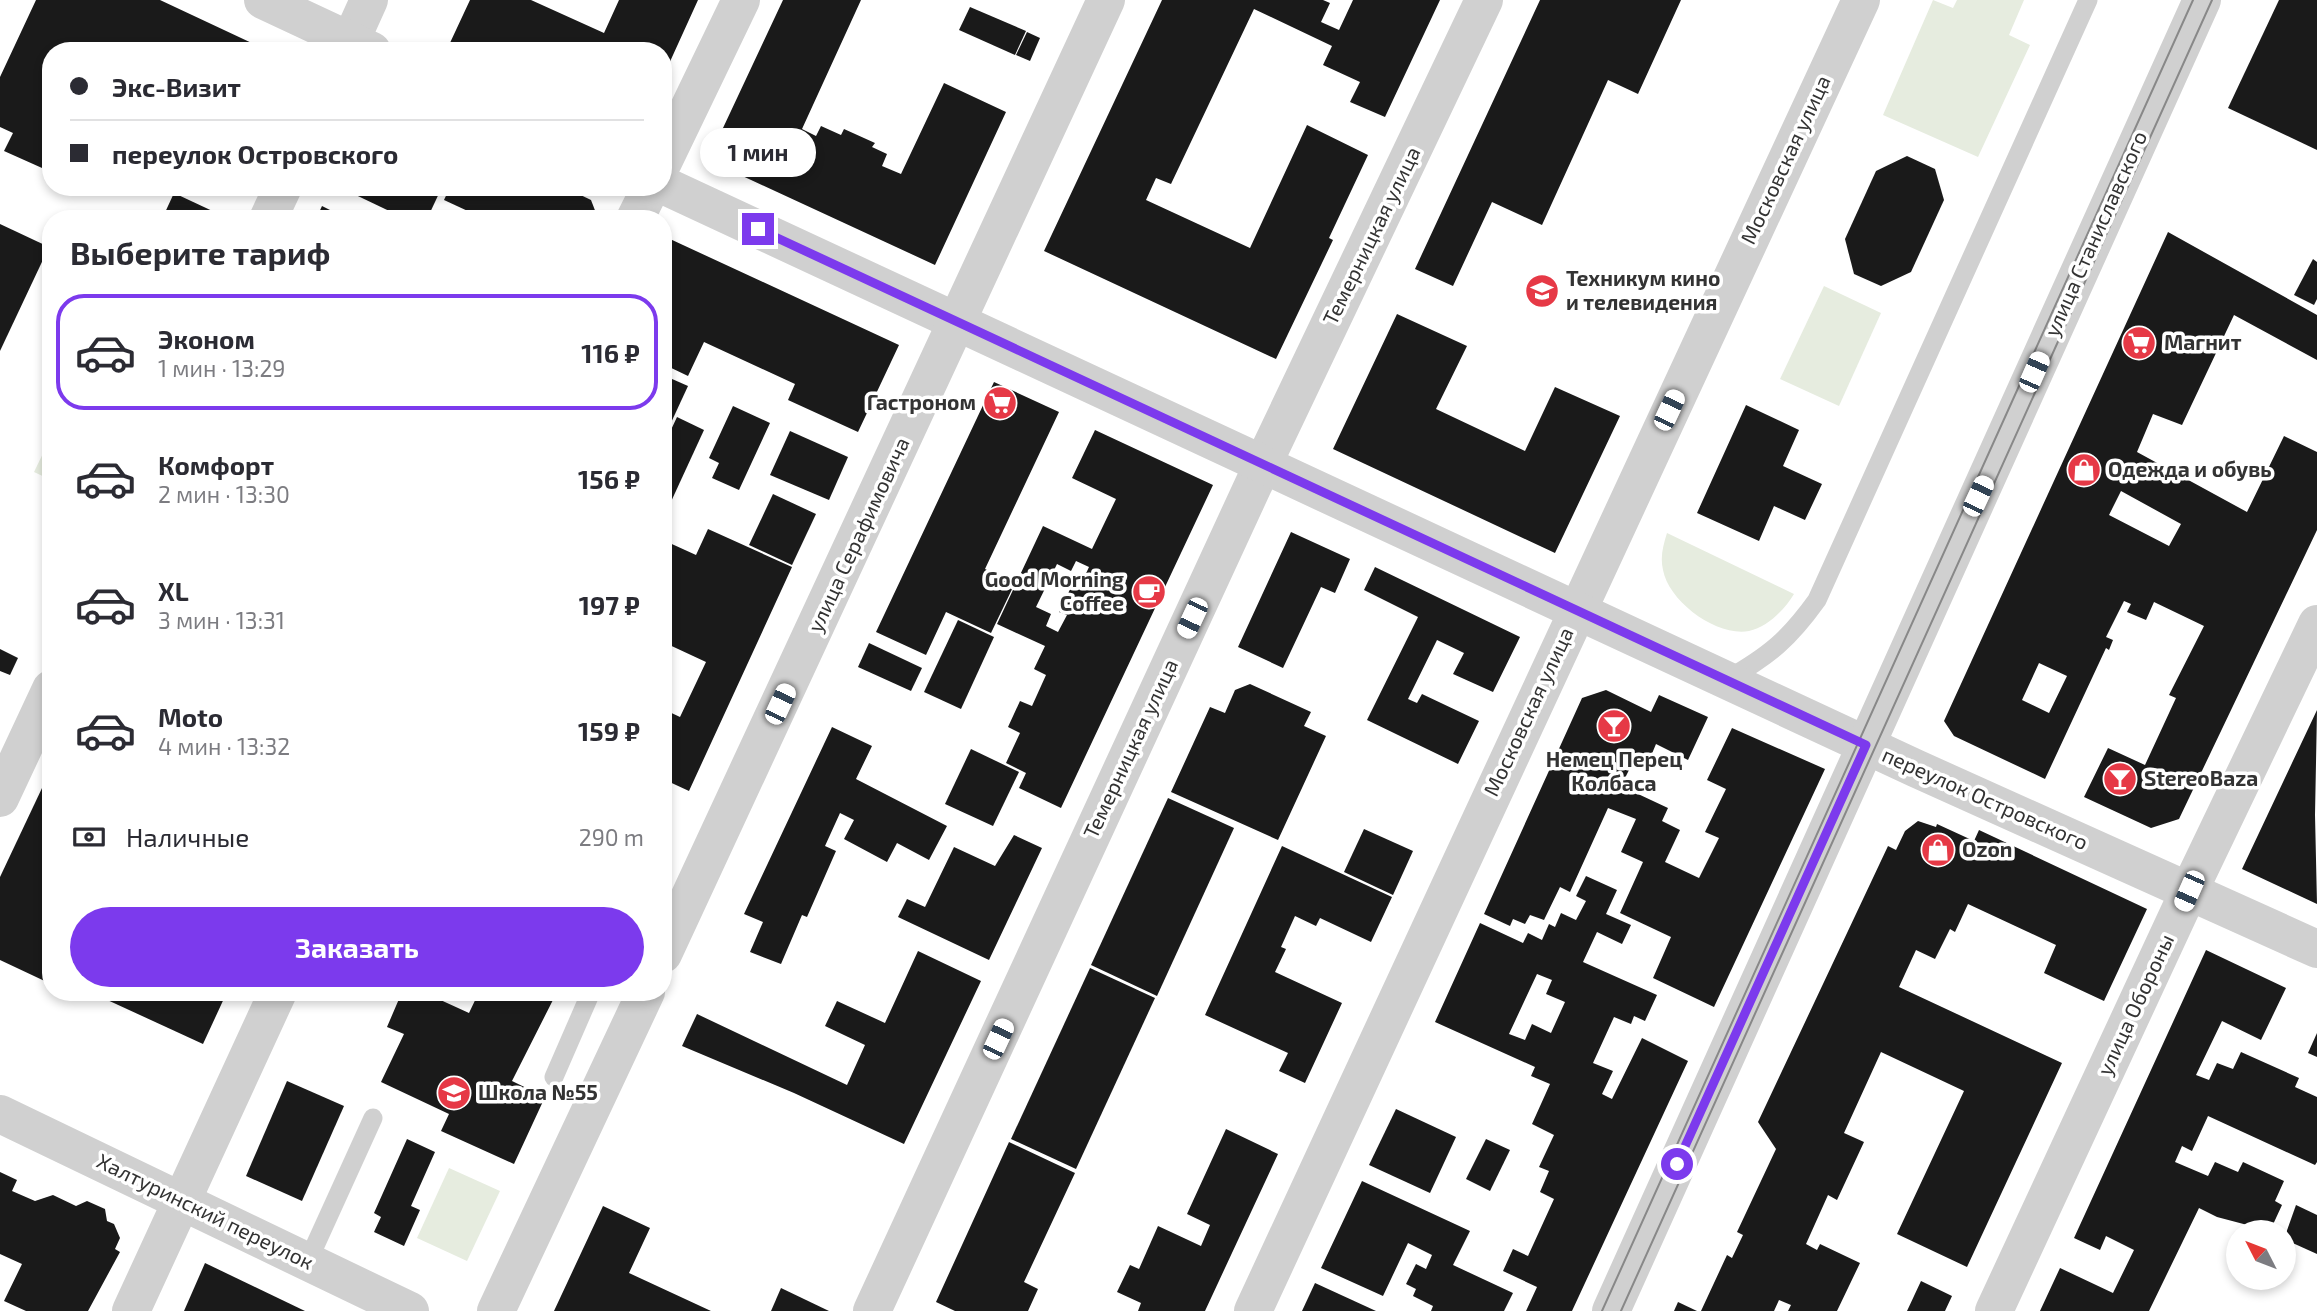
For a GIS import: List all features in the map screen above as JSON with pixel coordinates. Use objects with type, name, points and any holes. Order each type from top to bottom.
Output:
[{"type":"street","points":[[263,0],[346,42]]},
{"type":"street","points":[[357,42],[369,0]]},
{"type":"street","points":[[672,143],[741,0]]},
{"type":"street","name":"улица Серафимовича","points":[[672,935],[1106,0]]},
{"type":"street","name":"Темерницкая улица","points":[[872,1311],[1263,464],[1484,0]]},
{"type":"street","name":"Московская улица","points":[[1253,1311],[1861,0]]},
{"type":"street","name":"улица Станиславского","points":[[1611,1311],[2202,0]]},
{"type":"street","name":"переулок Островского","points":[[672,189],[1866,745],[2317,949]]},
{"type":"street","name":"улица Обороны","points":[[1994,1311],[2189,891],[2317,624]]},
{"type":"street","points":[[0,798],[42,707]]},
{"type":"street","points":[[131,1311],[274,1001]]},
{"type":"street","points":[[496,1311],[642,1001]]},
{"type":"street","name":"Халтуринский переулок","points":[[0,1114],[410,1311]]},
{"type":"lane","points":[[1728,679],[1758,662],[1790,637],[1817,600],[2088,0]]},
{"type":"lane","points":[[554,1077],[587,1001]]},
{"type":"lane","points":[[307,1261],[373,1118]]},
{"type":"shaded area","points":[[1933,0],[1953,8],[1957,0],[2024,0],[2009,35],[2030,45],[1978,157],[1883,115]]},
{"type":"shaded area","points":[[1824,286],[1881,313],[1839,406],[1780,379]]},
{"type":"shaded area","points":[[42,456],[42,476],[34,472]]},
{"type":"shaded area","points":[[1667,533],[1794,594],[1775,617],[1756,629],[1736,631],[1709,623],[1684,605],[1667,582],[1662,561]]},
{"type":"shaded area","points":[[449,1168],[500,1191],[467,1261],[417,1238]]},
{"type":"building","points":[[36,0],[160,0],[250,42],[42,42],[42,168],[4,151],[13,133],[0,127],[0,77]]},
{"type":"building","points":[[470,0],[531,0],[604,33],[619,0],[698,0],[672,57],[672,42],[450,42]]},
{"type":"building","points":[[783,0],[861,0],[802,129],[816,136],[821,126],[841,135],[844,129],[875,143],[872,147],[887,154],[882,166],[901,174],[944,83],[1006,112],[935,265],[708,160]]},
{"type":"building","points":[[1162,0],[1323,0],[1330,3],[1321,22],[1339,30],[1353,0],[1440,0],[1385,117],[1350,102],[1360,82],[1323,65],[1332,46],[1254,9],[1171,184],[1156,178],[1146,200],[1250,248],[1307,125],[1368,155],[1329,238],[1333,240],[1276,359],[1044,251]]},
{"type":"building","points":[[1540,0],[1681,0],[1638,94],[1608,80],[1542,225],[1492,202],[1453,286],[1415,269]]},
{"type":"building","points":[[2279,0],[2317,0],[2317,150],[2228,108]]},
{"type":"building","points":[[970,7],[1026,31],[1015,55],[959,30]]},
{"type":"building","points":[[1027,32],[1040,38],[1030,61],[1016,55]]},
{"type":"building","points":[[1907,156],[1935,169],[1944,200],[1911,272],[1881,286],[1854,274],[1845,239],[1876,171]]},
{"type":"building","points":[[173,196],[180,196],[210,210],[166,210]]},
{"type":"building","points":[[358,196],[438,196],[431,210],[387,210]]},
{"type":"building","points":[[446,196],[583,196],[591,200],[595,210],[466,210],[444,200]]},
{"type":"building","points":[[0,224],[42,244],[42,262],[0,351]]},
{"type":"building","points":[[2168,232],[2317,315],[2317,360],[2234,315],[2182,425],[2153,414],[2137,452],[2247,512],[2284,436],[2317,452],[2317,530],[2179,819],[2151,828],[2084,797],[2108,748],[2145,765],[2176,698],[2169,695],[2204,626],[2154,602],[2146,620],[2127,612],[2131,604],[2124,601],[2106,637],[2113,640],[2109,650],[2106,648],[2045,779],[1954,736],[1944,721]],"holes":[[[2121,491],[2181,524],[2169,546],[2109,515]],[[2039,663],[2067,676],[2049,713],[2022,700]]]},
{"type":"building","points":[[672,240],[899,345],[858,432],[788,400],[795,384],[704,342],[688,376],[672,368]]},
{"type":"building","points":[[2313,259],[2317,262],[2317,299],[2314,305],[2294,295]]},
{"type":"building","points":[[1397,314],[1467,346],[1436,409],[1525,451],[1555,387],[1620,416],[1555,553],[1333,449]]},
{"type":"building","points":[[672,379],[688,386],[672,421]]},
{"type":"building","points":[[994,382],[1059,412],[985,569],[1015,583],[991,633],[946,612],[926,655],[876,632]]},
{"type":"building","points":[[1746,405],[1799,430],[1783,466],[1822,484],[1805,520],[1774,506],[1759,541],[1697,513]]},
{"type":"building","points":[[733,406],[770,423],[739,490],[712,478],[719,463],[709,458]]},
{"type":"building","points":[[677,417],[704,430],[672,499],[672,428]]},
{"type":"building","points":[[1095,430],[1213,485],[1061,808],[1019,788],[1026,773],[1006,763],[1020,733],[1008,727],[1020,701],[1032,706],[1046,675],[1034,669],[1045,646],[997,624],[1043,526],[1092,549],[1116,499],[1072,478]],"holes":[[[1076,561],[1089,567],[1082,582],[1075,579],[1059,612],[1067,615],[1058,632],[1046,626],[1051,614],[1036,607],[1057,564],[1071,571]]]},
{"type":"building","points":[[790,431],[848,457],[829,500],[770,475]]},
{"type":"building","points":[[773,494],[816,514],[792,565],[749,545]]},
{"type":"building","points":[[708,529],[792,567],[689,791],[672,783],[672,713],[680,717],[706,662],[672,646],[672,544],[696,555]]},
{"type":"building","points":[[1291,532],[1350,559],[1335,593],[1321,587],[1283,668],[1238,647]]},
{"type":"building","points":[[1375,567],[1520,637],[1493,692],[1453,674],[1464,653],[1437,640],[1408,699],[1417,703],[1422,694],[1479,721],[1458,764],[1367,720],[1418,617],[1364,590]]},
{"type":"building","points":[[958,620],[994,637],[961,709],[924,692]]},
{"type":"building","points":[[869,643],[922,668],[911,691],[858,667]]},
{"type":"building","points":[[0,649],[18,658],[10,675],[0,671]]},
{"type":"building","points":[[1250,684],[1311,712],[1304,726],[1326,736],[1278,840],[1171,792],[1210,707],[1225,713],[1235,690]]},
{"type":"building","points":[[1606,690],[1651,712],[1659,695],[1708,717],[1688,760],[1656,744],[1646,768],[1633,762],[1621,786],[1668,808],[1662,821],[1680,830],[1665,862],[1699,878],[1719,838],[1705,832],[1726,789],[1707,780],[1732,728],[1825,769],[1714,1007],[1653,978],[1671,937],[1620,913],[1643,862],[1621,852],[1636,819],[1608,808],[1570,892],[1560,887],[1544,920],[1530,915],[1525,924],[1513,919],[1510,926],[1484,914],[1582,698]]},
{"type":"building","points":[[2317,710],[2315,815],[2317,904],[2242,869]]},
{"type":"building","points":[[832,727],[872,746],[856,779],[947,826],[929,860],[897,843],[887,862],[844,839],[854,820],[840,813],[825,846],[836,851],[807,917],[802,915],[781,964],[750,952],[763,922],[744,914]]},
{"type":"building","points":[[971,749],[1019,772],[993,826],[945,804]]},
{"type":"building","points":[[42,788],[42,980],[0,960],[0,877]]},
{"type":"building","points":[[1168,798],[1234,828],[1157,996],[1091,965]]},
{"type":"building","points":[[1918,821],[1936,827],[1937,824],[1974,841],[1979,830],[2147,909],[2104,1001],[2044,973],[2056,945],[1968,904],[1955,932],[1950,929],[1935,959],[1916,950],[1899,987],[2062,1063],[1967,1267],[1897,1234],[1964,1091],[1881,1052],[1844,1133],[1864,1142],[1837,1200],[1828,1195],[1806,1244],[1817,1250],[1820,1244],[1860,1263],[1837,1311],[1788,1311],[1791,1305],[1779,1300],[1774,1311],[1701,1311],[1727,1255],[1732,1258],[1743,1235],[1737,1232],[1776,1149],[1758,1122],[1888,846],[1896,850],[1905,831]]},
{"type":"building","points":[[1364,829],[1413,851],[1393,895],[1344,872]]},
{"type":"building","points":[[1014,835],[1042,848],[989,960],[898,917],[907,899],[925,907],[954,847],[995,866]]},
{"type":"building","points":[[1282,846],[1392,897],[1371,942],[1320,918],[1316,926],[1295,916],[1281,947],[1286,949],[1275,972],[1342,1003],[1305,1083],[1279,1071],[1288,1053],[1205,1015]]},
{"type":"building","points":[[1586,876],[1617,890],[1606,914],[1631,925],[1622,944],[1597,932],[1583,962],[1657,995],[1645,1021],[1634,1016],[1631,1024],[1614,1017],[1593,1063],[1613,1071],[1602,1094],[1612,1099],[1642,1038],[1688,1061],[1572,1311],[1526,1311],[1537,1287],[1503,1271],[1513,1249],[1528,1256],[1554,1199],[1540,1192],[1549,1171],[1539,1167],[1554,1135],[1532,1124],[1550,1084],[1531,1076],[1535,1067],[1435,1022],[1480,923],[1523,943],[1528,933],[1542,940],[1549,924],[1555,927],[1561,913],[1576,920],[1586,901],[1576,896]],"holes":[[[1537,974],[1552,980],[1546,994],[1565,1002],[1551,1033],[1532,1024],[1525,1040],[1509,1034]]]},
{"type":"building","points":[[2206,950],[2286,988],[2261,1040],[2222,1021],[2196,1075],[2209,1080],[2217,1063],[2233,1069],[2241,1052],[2299,1078],[2295,1087],[2317,1097],[2317,1162],[2315,1165],[2208,1116],[2192,1151],[2182,1146],[2175,1162],[2208,1176],[2215,1162],[2238,1172],[2243,1162],[2284,1181],[2275,1201],[2282,1205],[2275,1220],[2228,1220],[2199,1208],[2149,1311],[2040,1311],[2060,1268],[2113,1293],[2134,1250],[2106,1236],[2100,1250],[2074,1238]]},
{"type":"building","points":[[918,951],[981,981],[904,1144],[794,1093],[682,1046],[697,1014],[847,1085],[865,1045],[825,1026],[837,1001],[885,1023]]},
{"type":"building","points":[[1090,968],[1155,998],[1076,1169],[1011,1139]]},
{"type":"building","points":[[110,1001],[223,1001],[203,1044]]},
{"type":"building","points":[[398,1001],[443,1001],[469,1013],[475,1001],[552,1001],[512,1081],[545,1097],[514,1164],[441,1131],[449,1114],[381,1082],[404,1034],[387,1027]]},
{"type":"building","points":[[2317,1033],[2317,1057],[2308,1053]]},
{"type":"building","points":[[287,1081],[344,1106],[302,1201],[246,1176]]},
{"type":"building","points":[[1396,1109],[1456,1137],[1430,1193],[1369,1165]]},
{"type":"building","points":[[1226,1129],[1278,1154],[1205,1311],[1138,1311],[1141,1303],[1117,1292],[1130,1265],[1139,1269],[1158,1226],[1201,1246],[1210,1225],[1187,1214]]},
{"type":"building","points":[[407,1139],[435,1152],[411,1206],[420,1210],[404,1246],[374,1232],[381,1217],[374,1213]]},
{"type":"building","points":[[1486,1139],[1510,1150],[1490,1191],[1466,1179]]},
{"type":"building","points":[[1009,1142],[1075,1173],[1024,1282],[1038,1289],[1028,1311],[955,1311],[936,1302]]},
{"type":"building","points":[[0,1172],[17,1180],[12,1191],[35,1201],[53,1195],[76,1206],[87,1201],[105,1209],[107,1221],[114,1224],[120,1238],[115,1249],[120,1252],[88,1311],[26,1311],[4,1301],[22,1264],[0,1254]]},
{"type":"building","points":[[1362,1181],[1470,1231],[1453,1265],[1513,1293],[1504,1311],[1431,1311],[1433,1306],[1413,1296],[1416,1289],[1406,1284],[1416,1264],[1426,1269],[1432,1255],[1408,1243],[1383,1296],[1321,1268]]},
{"type":"building","points":[[2296,1205],[2317,1215],[2317,1254],[2296,1244],[2296,1220],[2291,1220]]},
{"type":"building","points":[[603,1206],[650,1228],[629,1273],[711,1311],[554,1311]]},
{"type":"building","points":[[205,1263],[305,1311],[184,1311]]},
{"type":"building","points":[[1921,1281],[1952,1296],[1945,1311],[1907,1311]]},
{"type":"building","points":[[1315,1283],[1376,1311],[1302,1311]]},
{"type":"building","points":[[781,1288],[829,1311],[771,1311]]},
{"type":"building","points":[[1678,1302],[1697,1311],[1674,1311]]},
{"type":"tram line","points":[[1602,1311],[2193,0]]},
{"type":"tram line","points":[[1621,1311],[2212,0]]},
{"type":"place","name":"Техникум кино и телевидения","points":[[1542,291]]},
{"type":"place","name":"Магнит","points":[[2139,343]]},
{"type":"place","name":"Гастроном","points":[[1000,403]]},
{"type":"place","name":"Одежда и обувь","points":[[2084,470]]},
{"type":"place","name":"Good Morning Coffee","points":[[1149,592]]},
{"type":"place","name":"Немец Перец Колбаса","points":[[1614,726]]},
{"type":"place","name":"StereoBaza","points":[[2120,779]]},
{"type":"place","name":"Ozon","points":[[1938,850]]},
{"type":"place","name":"Школа №55","points":[[454,1093]]},
{"type":"route","points":[[758,229],[1866,745],[1677,1164]]}]
